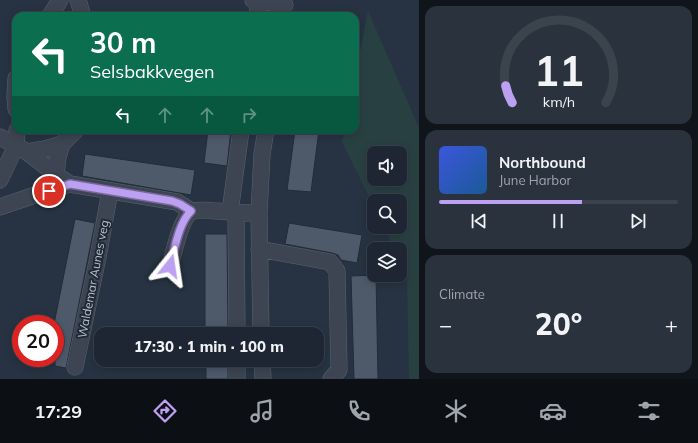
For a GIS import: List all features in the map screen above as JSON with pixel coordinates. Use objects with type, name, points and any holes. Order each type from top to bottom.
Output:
[{"type":"street","points":[[52,12],[60,0]]},
{"type":"street","points":[[78,0],[82,12]]},
{"type":"street","points":[[257,4],[285,7]]},
{"type":"street","points":[[56,174],[58,157],[62,144],[72,134]]},
{"type":"street","points":[[236,327],[233,212],[241,134]]},
{"type":"street","points":[[261,327],[258,213],[262,154],[265,134]]},
{"type":"street","points":[[0,137],[45,149],[62,144]]},
{"type":"street","points":[[20,143],[62,179],[70,184],[177,202],[191,211]]},
{"type":"street","points":[[0,180],[20,143]]},
{"type":"street","points":[[0,207],[70,184]]},
{"type":"street","name":"Waldemar Aunes veg","points":[[75,367],[110,191]]},
{"type":"street","points":[[165,269],[170,266],[179,232],[186,216],[191,211],[198,210],[258,213]]},
{"type":"street","points":[[259,249],[330,262],[337,271],[338,370],[331,379]]},
{"type":"street","points":[[237,367],[237,379]]},
{"type":"street","points":[[262,367],[262,379]]},
{"type":"green space","points":[[368,11],[419,128],[419,379],[409,379],[407,242],[391,242],[387,234],[407,234],[407,194],[368,194],[342,142],[344,134],[359,134],[359,57]]},
{"type":"building","points":[[208,134],[231,134],[227,166],[204,163]]},
{"type":"building","points":[[294,134],[318,134],[311,192],[287,190]]},
{"type":"building","points":[[85,154],[195,170],[191,195],[82,176]]},
{"type":"building","points":[[75,219],[95,223],[66,368],[60,367],[64,367],[64,315],[56,315]]},
{"type":"building","points":[[289,223],[362,235],[357,263],[341,260],[338,255],[332,253],[285,244]]},
{"type":"building","points":[[205,234],[227,234],[228,327],[205,327]]},
{"type":"building","points":[[367,275],[367,282],[376,282],[378,379],[354,379],[351,276]]},
{"type":"building","points":[[206,367],[228,367],[228,379],[206,379]]},
{"type":"route","points":[[49,191],[70,184],[177,202],[191,211],[186,216],[179,232],[170,266]]}]
